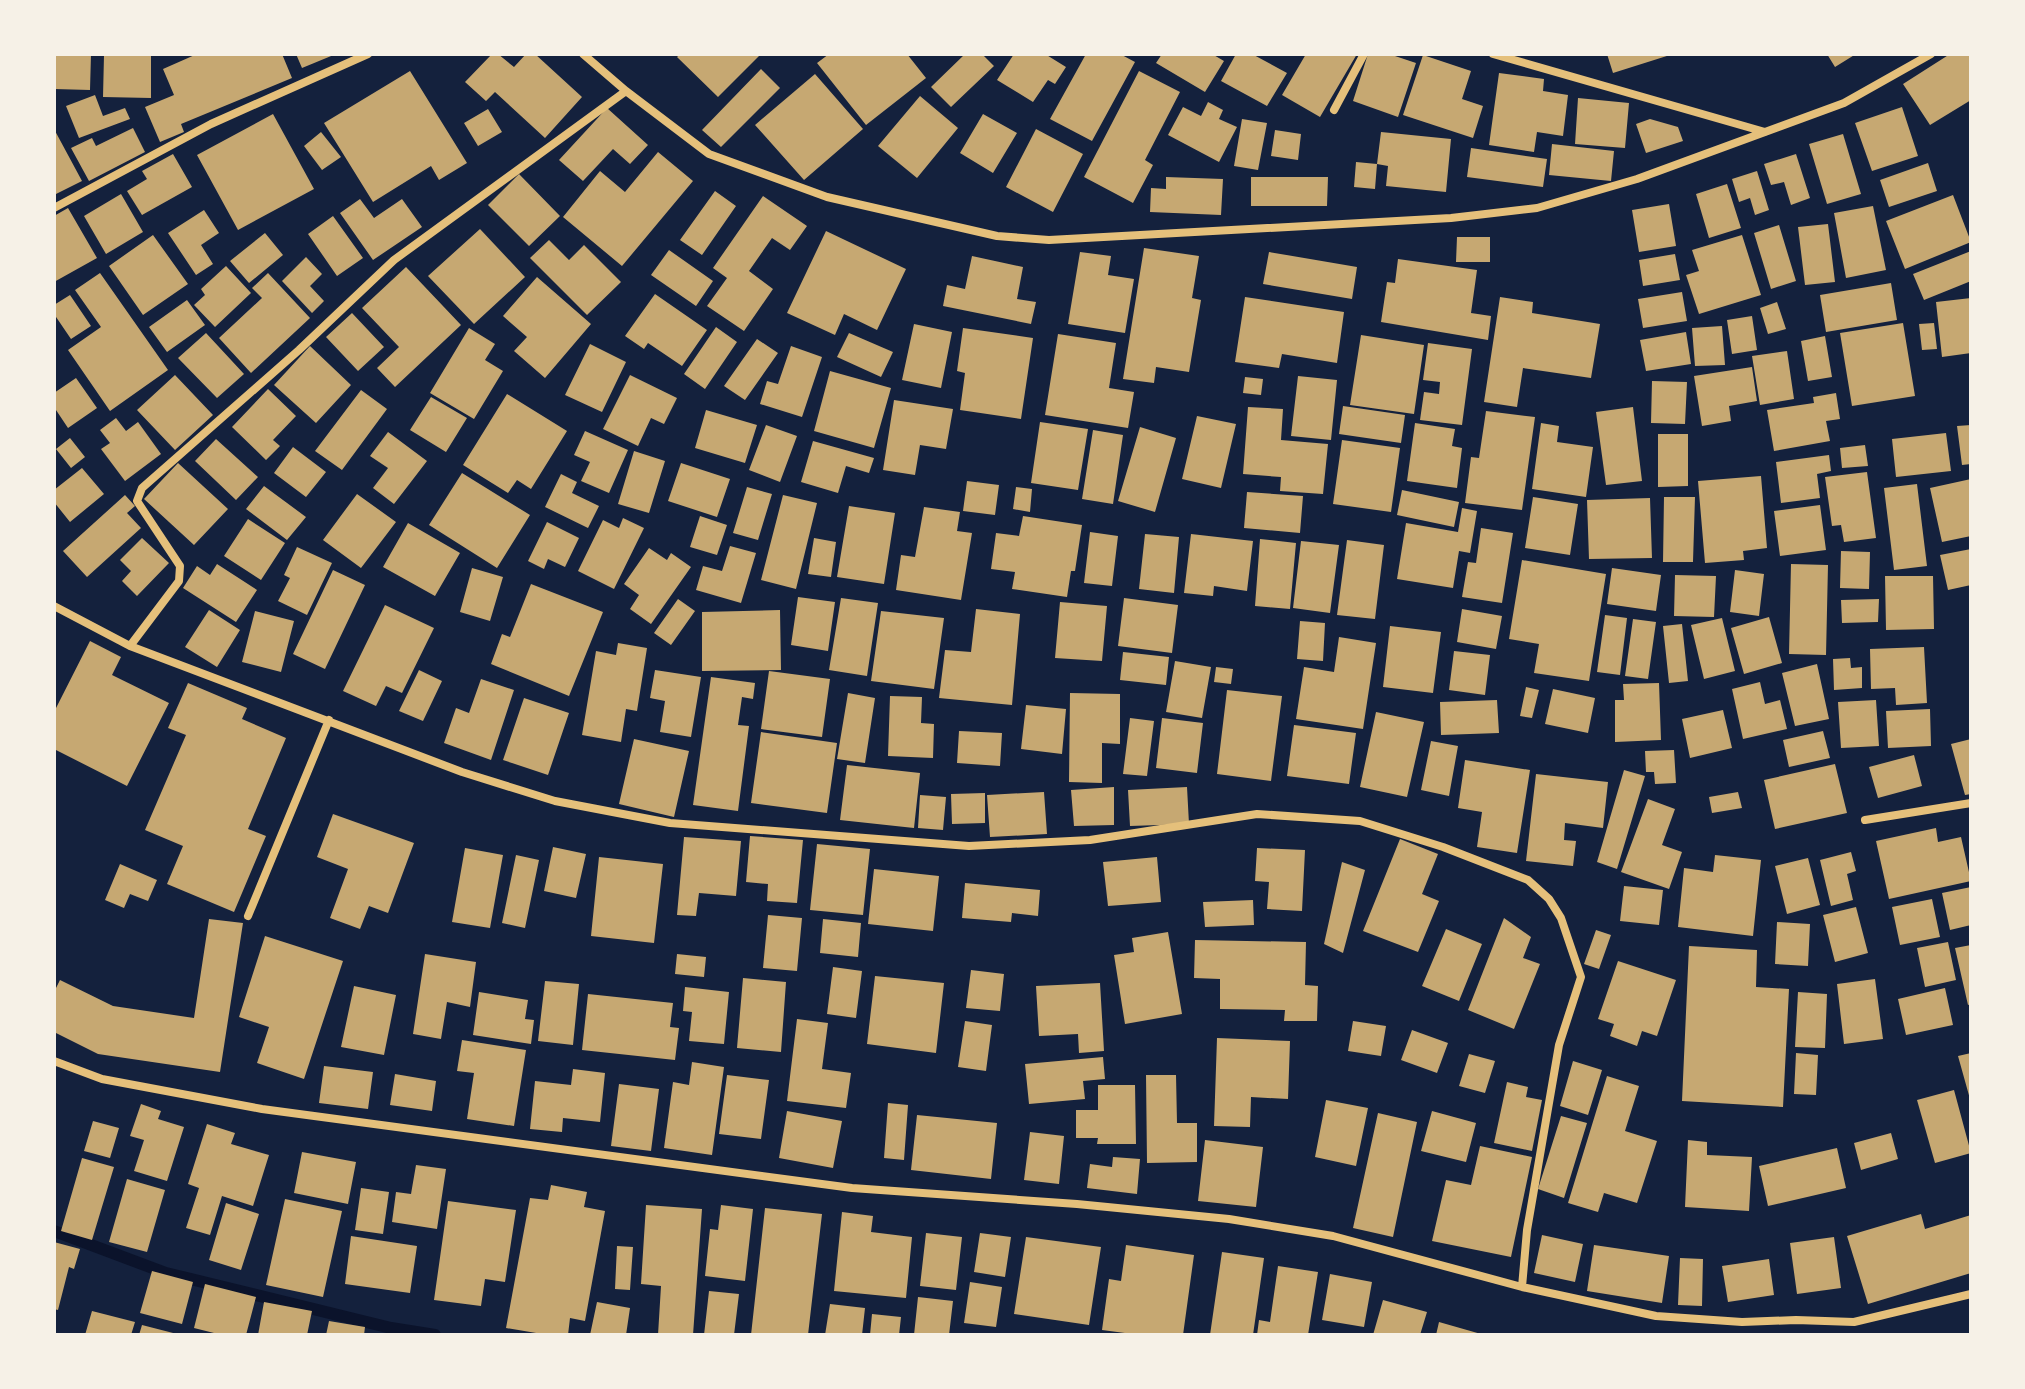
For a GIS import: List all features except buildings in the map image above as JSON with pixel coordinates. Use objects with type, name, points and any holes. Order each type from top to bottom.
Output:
[{"type":"street","points":[[54,208],[211,124],[368,54]]},
{"type":"street","points":[[583,54],[709,154],[827,197],[997,236],[1049,240],[1451,218],[1537,208],[1637,179],[1844,103],[1931,54]]},
{"type":"street","points":[[1334,110],[1364,54]]},
{"type":"street","points":[[1493,54],[1765,132]]},
{"type":"street","points":[[130,646],[179,581],[180,566],[137,501],[142,488],[299,350],[394,260],[626,91]]},
{"type":"street","points":[[54,606],[130,646],[462,772],[555,801],[670,823],[969,846],[1090,840],[1257,814],[1360,821],[1443,847],[1528,880],[1549,899],[1561,918],[1581,977],[1559,1045],[1527,1230],[1522,1287]]},
{"type":"street","points":[[248,916],[329,720]]},
{"type":"street","points":[[1865,820],[1971,803]]},
{"type":"street","points":[[54,1061],[102,1079],[262,1109],[852,1188],[1077,1204],[1229,1219],[1333,1236],[1522,1287],[1656,1316],[1742,1322],[1854,1322],[1971,1294]]},
{"type":"waterway","points":[[54,1231],[166,1273],[391,1328],[435,1335]]}]
